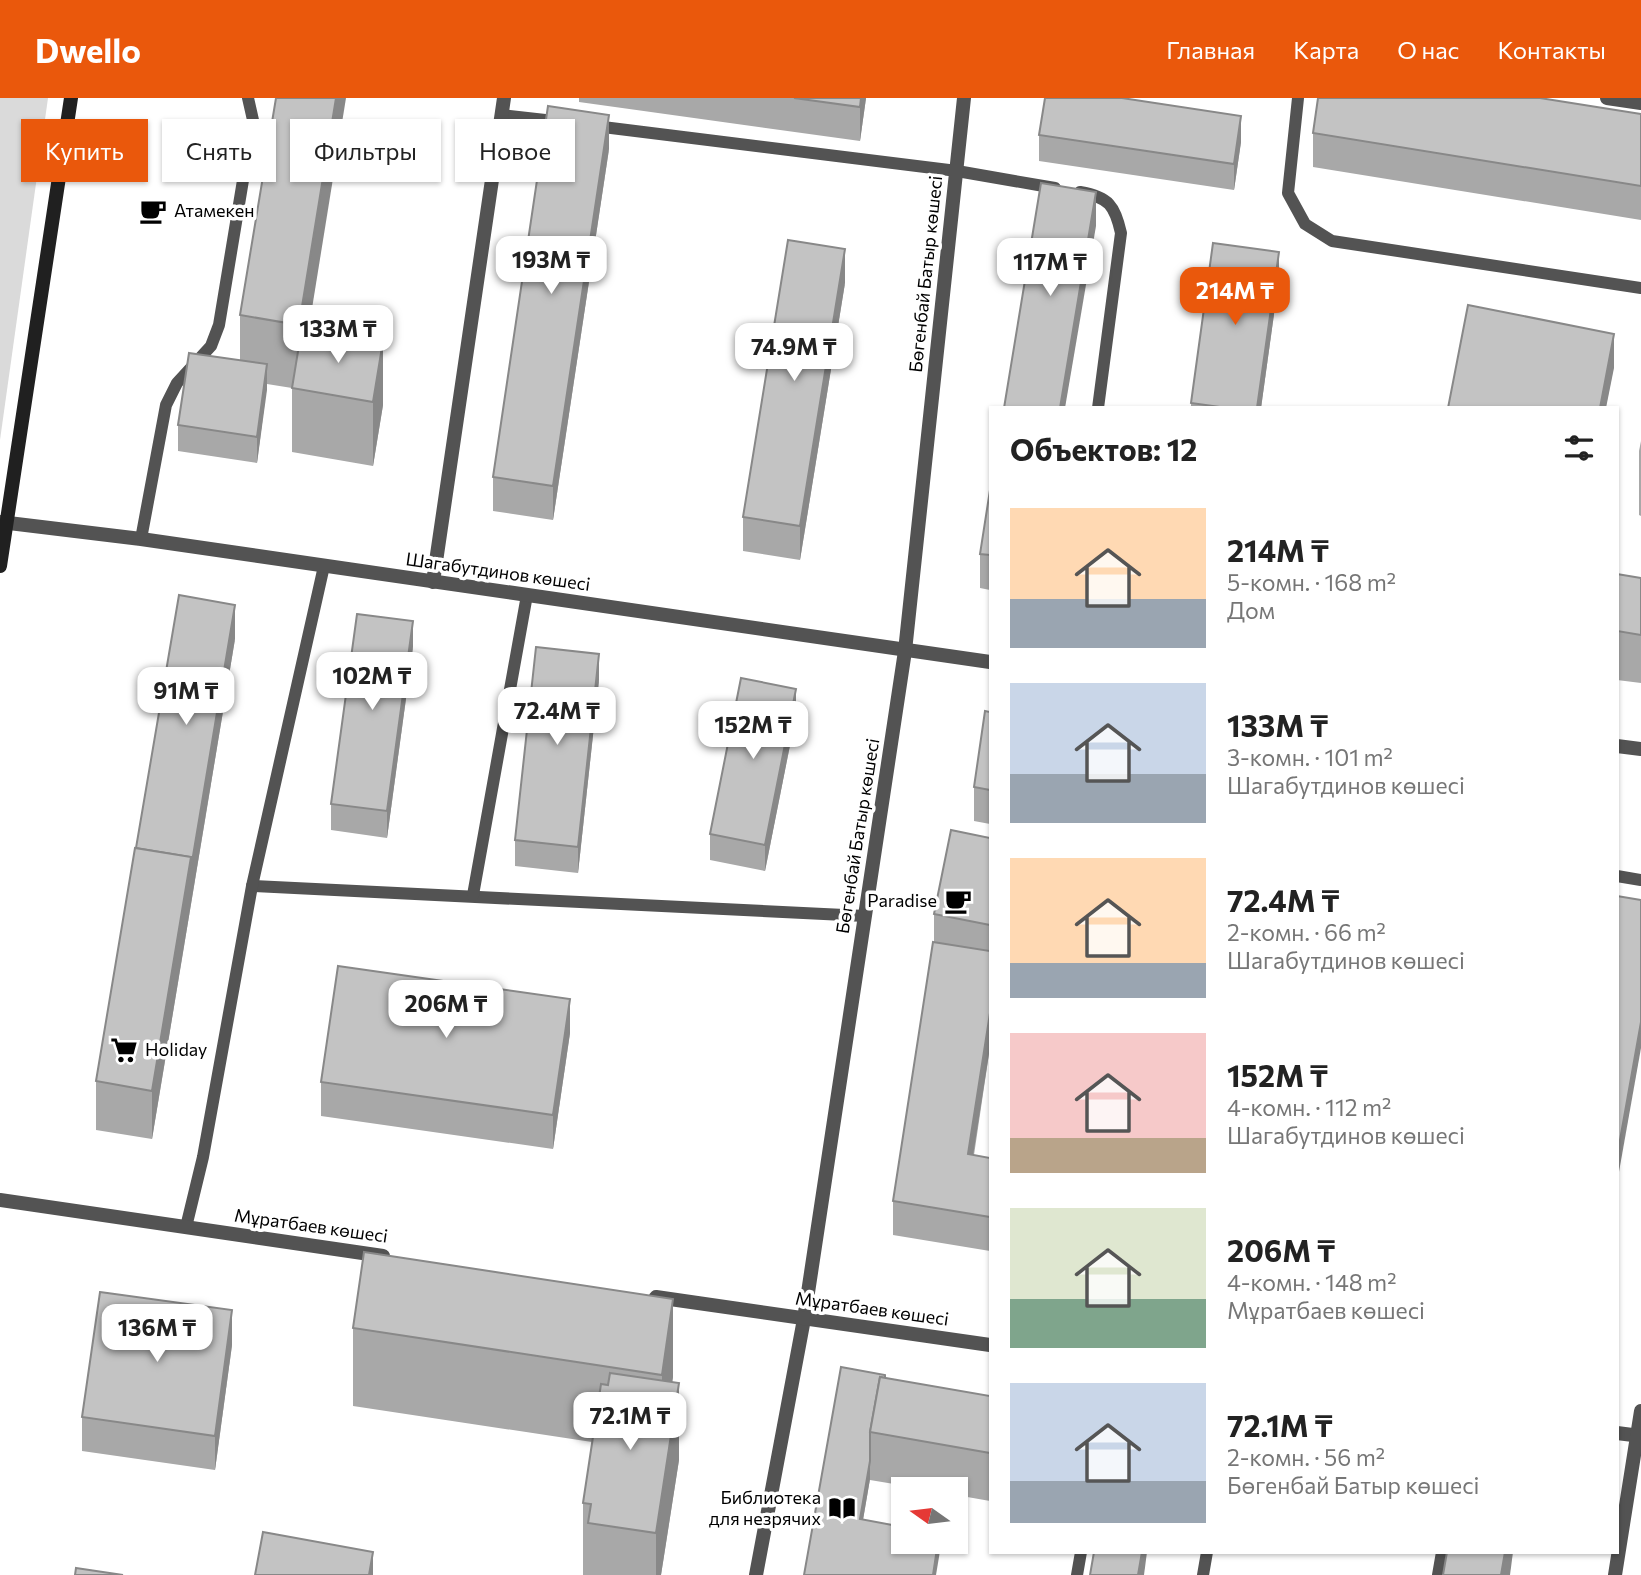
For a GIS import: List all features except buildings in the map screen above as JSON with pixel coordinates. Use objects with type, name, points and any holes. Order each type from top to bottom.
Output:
[{"type":"main road","points":[[0,566],[3,523],[71,98]]},
{"type":"street","points":[[433,582],[504,98]]},
{"type":"street","name":"Бөгенбай Батыр көшесі","points":[[755,1575],[804,1319],[905,651],[964,98]]},
{"type":"street","points":[[1607,98],[1641,103]]},
{"type":"street","name":"Шагабутдинов көшесі","points":[[3,523],[141,539],[989,662]]},
{"type":"street","points":[[1619,746],[1641,749]]},
{"type":"street","name":"Мұратбаев көшесі","points":[[0,1200],[400,1259]]},
{"type":"street","name":"Мұратбаев көшесі","points":[[640,1294],[989,1345]]},
{"type":"street","points":[[1619,1552],[1641,1411]]},
{"type":"street","points":[[1619,1433],[1639,1436]]},
{"type":"street","points":[[1615,1575],[1619,1554]]},
{"type":"lane","points":[[141,539],[166,405],[177,383],[211,346],[219,325],[253,120],[248,98]]},
{"type":"lane","points":[[1298,98],[1289,193],[1305,224],[1332,241],[1641,288]]},
{"type":"lane","points":[[501,115],[536,119]]},
{"type":"lane","points":[[584,125],[957,171],[1098,195],[1116,210],[1121,233],[1098,406]]},
{"type":"lane","points":[[186,1227],[204,1157],[252,886],[324,566]]},
{"type":"lane","points":[[473,895],[527,596]]},
{"type":"lane","points":[[1619,876],[1641,880]]},
{"type":"lane","points":[[252,886],[865,916]]},
{"type":"lane","points":[[1077,1575],[1081,1554]]},
{"type":"lane","points":[[1203,1575],[1207,1554]]},
{"type":"lane","points":[[1438,1575],[1441,1554]]},
{"type":"shaded area","points":[[0,98],[48,98],[45,119],[21,119],[21,182],[36,182],[0,440]]},
{"type":"place","name":"Атамекен","points":[[153,211]]},
{"type":"place","name":"Paradise","points":[[958,901]]},
{"type":"place","name":"Hоliday","points":[[124,1050]]},
{"type":"place","name":"Библиотека для незрячих","points":[[842,1508]]}]
